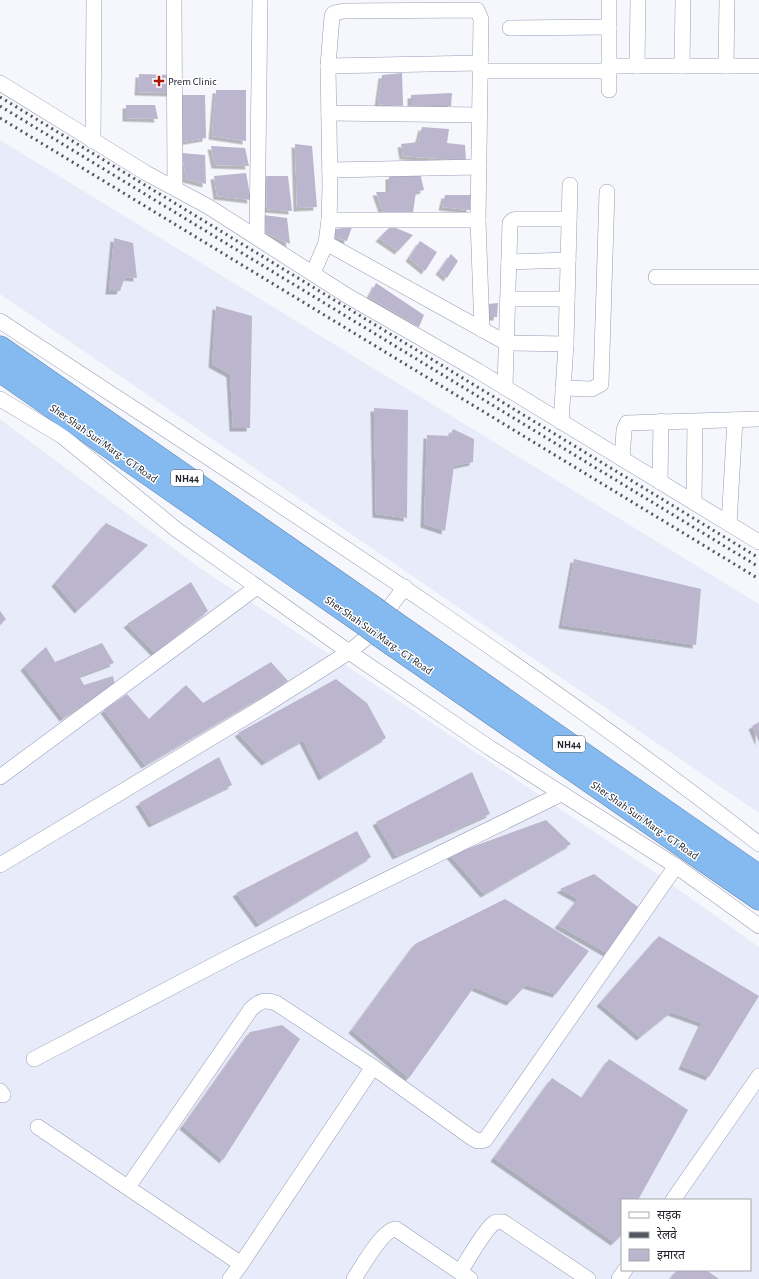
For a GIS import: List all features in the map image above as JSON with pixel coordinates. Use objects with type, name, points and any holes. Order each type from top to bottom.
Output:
[{"type":"highway","name":"Sher Shah Suri Marg - GT Road","points":[[0,347],[759,899]]},
{"type":"highway","name":"Sher Shah Suri Marg - GT Road","points":[[0,371],[759,876]]},
{"type":"street","points":[[93,141],[94,0]]},
{"type":"street","points":[[174,0],[175,188]]},
{"type":"street","points":[[257,237],[260,0]]},
{"type":"street","points":[[609,0],[609,90]]},
{"type":"street","points":[[637,66],[638,0]]},
{"type":"street","points":[[682,66],[683,0]]},
{"type":"street","points":[[726,66],[727,0]]},
{"type":"street","points":[[313,273],[326,243],[329,220],[330,170],[328,66],[330,20],[334,13],[344,10],[476,10],[481,19],[478,220],[482,330]]},
{"type":"street","points":[[510,28],[609,27]]},
{"type":"street","points":[[328,66],[609,69],[637,66],[759,66]]},
{"type":"street","points":[[0,83],[93,141],[209,206],[346,295],[505,387],[759,542]]},
{"type":"street","points":[[329,113],[480,115]]},
{"type":"street","points":[[330,170],[479,167]]},
{"type":"street","points":[[561,422],[566,344],[570,185]]},
{"type":"street","points":[[563,388],[592,389],[601,384],[607,192]]},
{"type":"street","points":[[505,387],[509,228],[513,220],[569,219]]},
{"type":"street","points":[[329,220],[478,220]]},
{"type":"street","points":[[326,243],[506,342],[566,344]]},
{"type":"street","points":[[509,262],[568,260]]},
{"type":"street","points":[[656,277],[759,277]]},
{"type":"street","points":[[508,299],[567,299]]},
{"type":"street","points":[[0,321],[405,587],[643,757],[759,844]]},
{"type":"street","name":"Sher Shah Suri Marg - GT Road","points":[[0,399],[62,436],[177,530],[349,652],[490,748],[676,866],[759,926]]},
{"type":"street","points":[[622,459],[624,430],[627,423],[661,421],[695,422],[759,418]]},
{"type":"street","points":[[729,524],[734,420]]},
{"type":"street","points":[[660,482],[661,421]]},
{"type":"street","points":[[694,502],[695,422]]},
{"type":"street","points":[[0,778],[257,587]]},
{"type":"street","points":[[0,865],[261,708],[349,652],[366,638],[405,587]]},
{"type":"street","points":[[34,1059],[237,953],[561,794]]},
{"type":"street","points":[[128,1187],[251,1009],[259,1002],[267,1000],[276,1003],[373,1068],[472,1138],[478,1141],[484,1140],[676,866]]},
{"type":"street","points":[[230,1279],[373,1068]]},
{"type":"street","points":[[674,1199],[759,1076]]},
{"type":"street","points":[[38,1126],[241,1264]]},
{"type":"street","points":[[354,1279],[384,1235],[392,1229],[396,1229],[465,1275],[488,1229],[495,1222],[499,1221],[503,1222],[588,1279]]},
{"type":"shaded area","points":[[0,140],[759,604],[759,813],[0,294]]},
{"type":"shaded area","points":[[0,419],[200,568],[647,867],[759,947],[759,1279],[0,1279]]},
{"type":"building","points":[[402,73],[403,106],[378,104],[382,75]]},
{"type":"building","points":[[139,74],[175,75],[174,93],[138,92]]},
{"type":"building","points":[[216,90],[246,90],[246,141],[212,136]]},
{"type":"building","points":[[452,93],[451,106],[411,106],[411,95]]},
{"type":"building","points":[[182,95],[205,95],[206,138],[182,142]]},
{"type":"building","points":[[126,105],[155,105],[158,119],[126,118]]},
{"type":"building","points":[[422,127],[449,129],[447,143],[465,145],[466,161],[403,156],[401,144],[418,142]]},
{"type":"building","points":[[295,144],[312,146],[317,207],[297,208]]},
{"type":"building","points":[[211,146],[245,148],[249,166],[215,165]]},
{"type":"building","points":[[182,153],[205,155],[206,184],[186,179]]},
{"type":"building","points":[[246,173],[251,200],[217,196],[214,176]]},
{"type":"building","points":[[420,173],[424,190],[416,192],[413,212],[383,212],[376,192],[389,192],[389,176]]},
{"type":"building","points":[[266,176],[288,176],[292,211],[267,209]]},
{"type":"building","points":[[445,195],[471,195],[470,210],[442,207]]},
{"type":"building","points":[[264,215],[287,218],[290,244],[266,233]]},
{"type":"building","points":[[391,226],[413,235],[398,251],[379,238]]},
{"type":"building","points":[[352,227],[347,241],[334,237],[335,229]]},
{"type":"building","points":[[114,238],[133,243],[137,278],[125,277],[120,291],[109,291]]},
{"type":"building","points":[[420,241],[437,252],[425,271],[409,258]]},
{"type":"building","points":[[451,254],[458,261],[447,278],[439,271]]},
{"type":"building","points":[[376,283],[424,315],[419,327],[369,297]]},
{"type":"building","points":[[498,303],[497,317],[488,317],[488,304]]},
{"type":"building","points":[[216,306],[252,316],[250,428],[233,428],[230,374],[212,364]]},
{"type":"building","points":[[374,408],[408,410],[407,518],[376,514]]},
{"type":"building","points":[[453,429],[474,439],[473,462],[454,466],[445,531],[424,524],[427,435],[450,436]]},
{"type":"building","points":[[106,523],[148,545],[78,610],[55,583]]},
{"type":"building","points":[[574,559],[701,589],[696,645],[562,625]]},
{"type":"building","points":[[191,582],[208,611],[155,653],[127,624]]},
{"type":"building","points":[[0,611],[6,619],[0,625]]},
{"type":"building","points":[[102,643],[114,663],[79,676],[84,685],[113,676],[115,685],[63,718],[24,667],[46,647],[55,662]]},
{"type":"building","points":[[271,662],[288,681],[145,765],[104,710],[127,694],[149,719],[186,685],[203,703]]},
{"type":"building","points":[[336,679],[367,703],[386,738],[322,777],[303,740],[265,762],[238,733]]},
{"type":"building","points":[[759,722],[759,742],[752,726]]},
{"type":"building","points":[[219,757],[232,785],[152,824],[139,803]]},
{"type":"building","points":[[472,772],[490,814],[396,856],[376,822]]},
{"type":"building","points":[[546,820],[571,844],[484,894],[450,855]]},
{"type":"building","points":[[357,831],[371,857],[259,924],[236,893]]},
{"type":"building","points":[[594,874],[638,907],[607,953],[558,925],[578,899],[560,889]]},
{"type":"building","points":[[505,899],[589,951],[556,994],[526,985],[510,1002],[474,987],[409,1078],[352,1030],[415,944]]},
{"type":"building","points":[[659,936],[759,996],[709,1077],[682,1066],[702,1023],[671,1012],[640,1037],[600,1003]]},
{"type":"building","points":[[282,1025],[300,1039],[223,1160],[183,1126],[250,1032]]},
{"type":"building","points":[[609,1059],[688,1110],[639,1199],[621,1199],[621,1236],[614,1242],[494,1158],[552,1078],[582,1098]]},
{"type":"building","points":[[676,1271],[707,1271],[719,1279],[670,1279]]},
{"type":"railway","points":[[0,97],[759,558]]},
{"type":"railway","points":[[0,106],[759,567]]},
{"type":"railway","points":[[0,118],[759,579]]},
{"type":"place","name":"Prem Clinic","points":[[159,81]]}]
